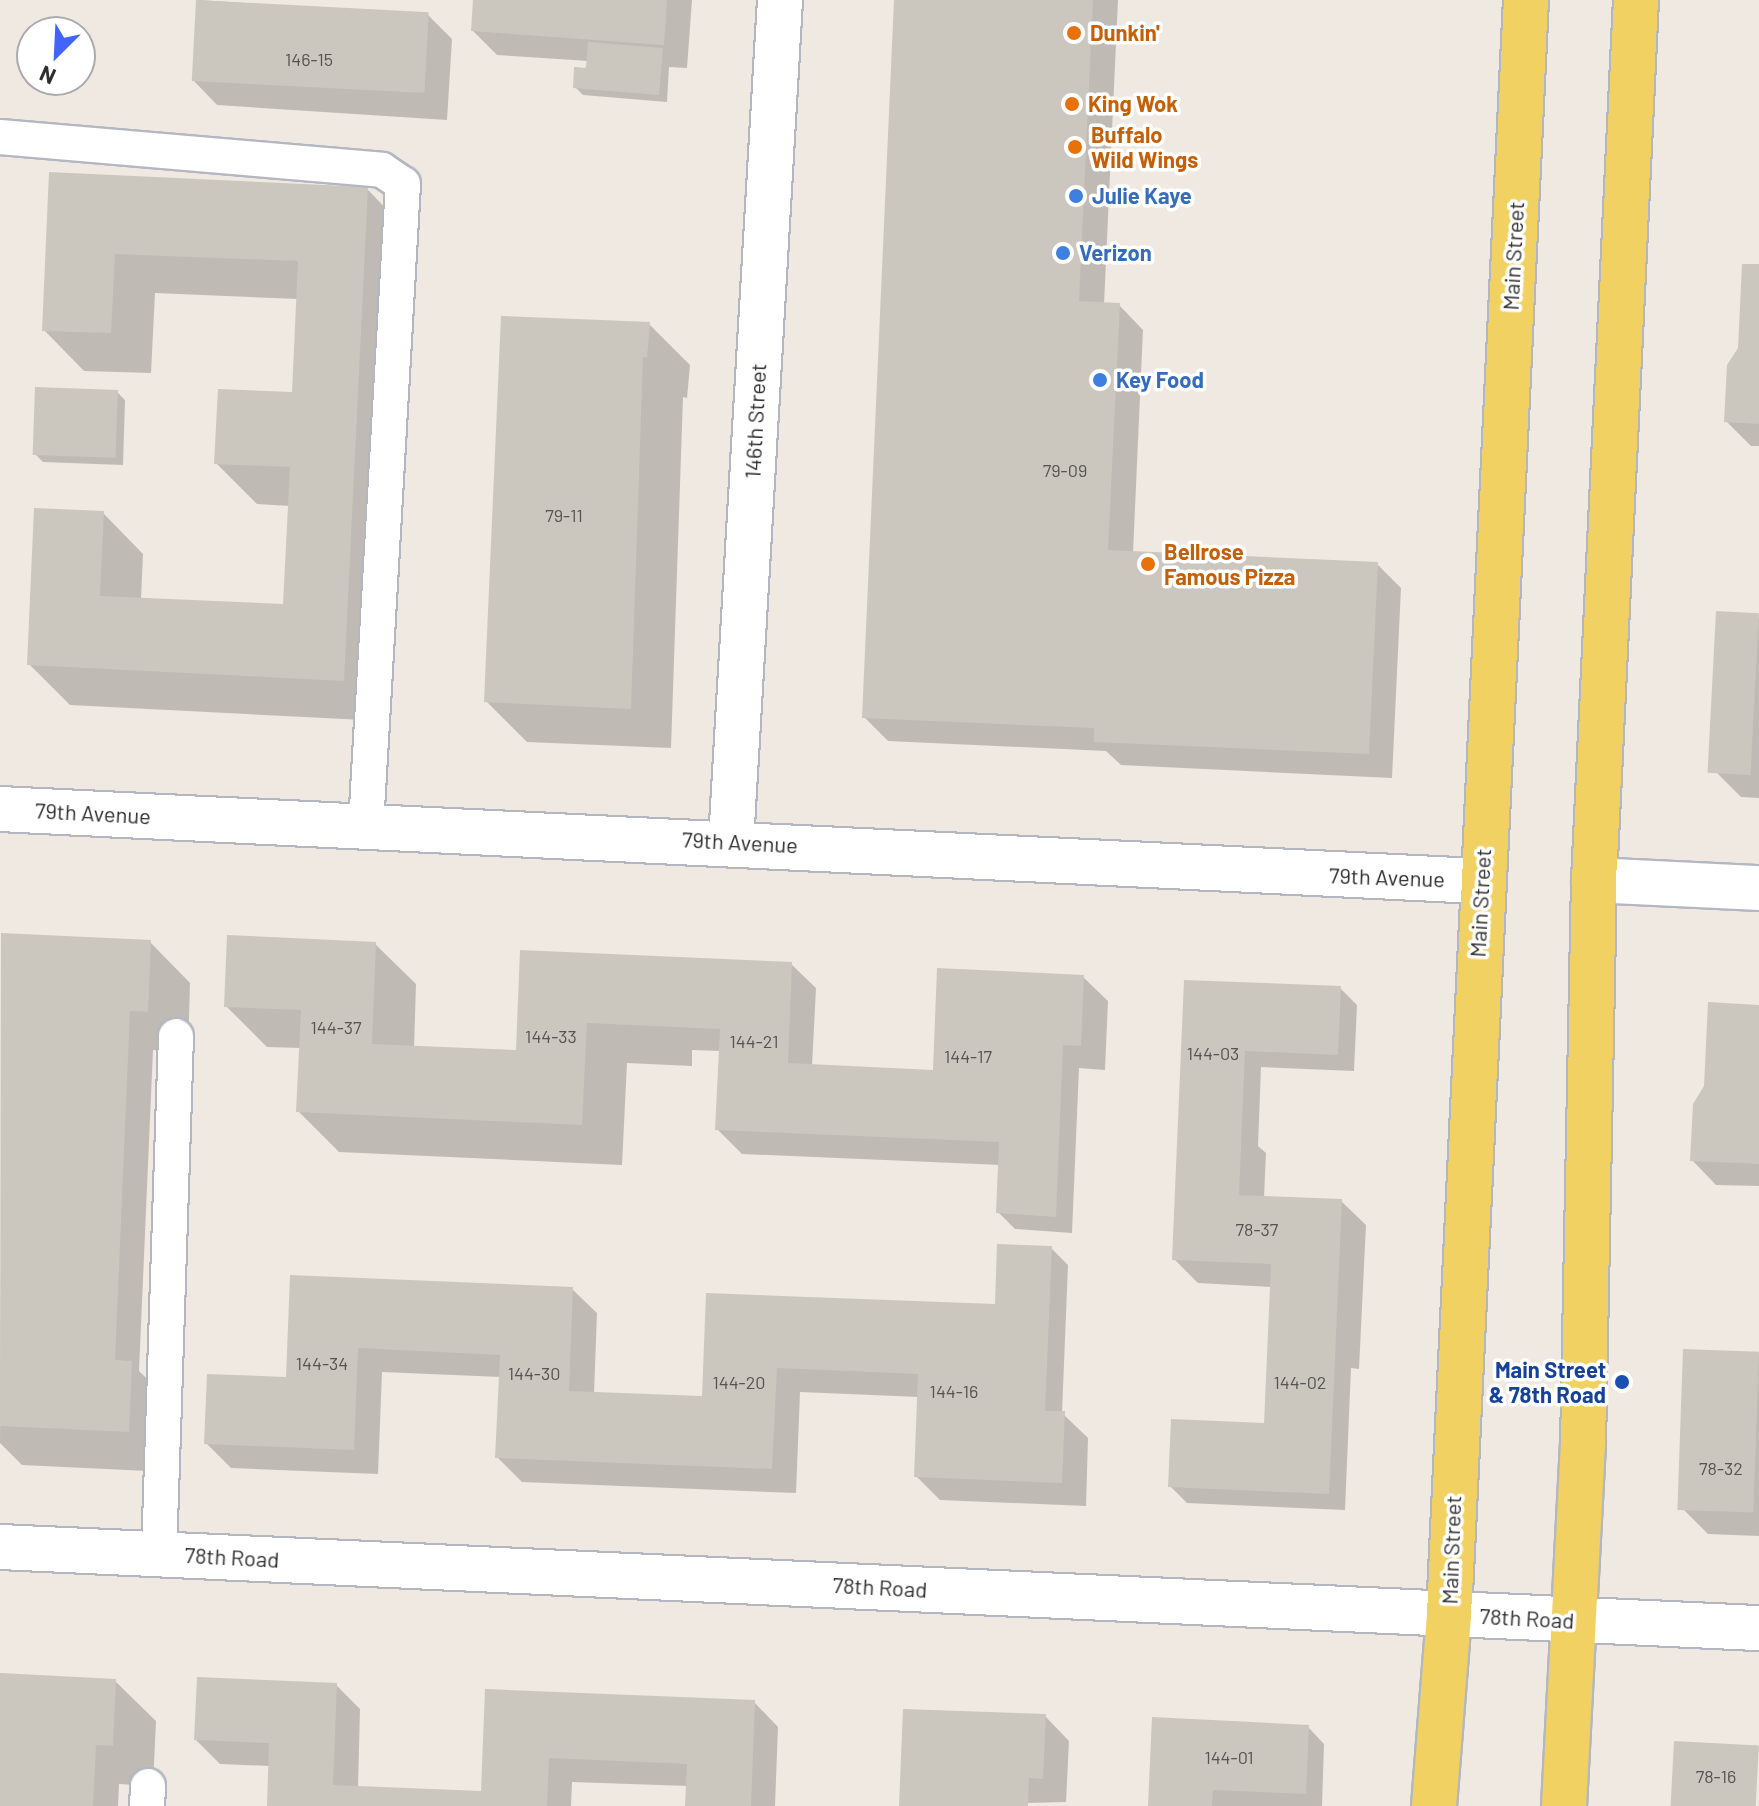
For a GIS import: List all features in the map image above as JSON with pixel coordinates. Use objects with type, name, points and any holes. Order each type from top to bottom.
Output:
[{"type":"main road","name":"Main Street","points":[[1434,1806],[1449,1614],[1480,881],[1526,0]]},
{"type":"main road","points":[[1564,1806],[1576,1620],[1594,880],[1636,0]]},
{"type":"street","name":"146th Street","points":[[731,842],[780,0]]},
{"type":"street","name":"79th Avenue","points":[[0,809],[731,842],[1480,881]]},
{"type":"street","points":[[1594,880],[1759,888]]},
{"type":"street","name":"78th Road","points":[[0,1547],[1759,1628]]},
{"type":"lane","points":[[0,137],[382,170],[403,184],[366,825]]},
{"type":"lane","points":[[159,1554],[176,1036]]},
{"type":"building","points":[[196,0],[429,12],[424,93],[192,81]]},
{"type":"building","points":[[473,0],[667,0],[664,45],[471,31]]},
{"type":"building","points":[[894,0],[1093,0],[1079,301],[1120,303],[1108,550],[1378,562],[1369,754],[1094,742],[1094,728],[862,718]]},
{"type":"building","points":[[588,42],[663,48],[659,95],[573,88],[574,67],[586,68]]},
{"type":"building","points":[[49,172],[368,187],[344,681],[27,665],[34,508],[104,511],[100,596],[283,604],[290,467],[214,464],[218,389],[292,392],[298,261],[115,254],[111,333],[42,331]]},
{"type":"building","points":[[1742,264],[1759,264],[1759,424],[1724,422],[1727,365],[1738,348]]},
{"type":"building","points":[[501,316],[650,322],[647,358],[643,357],[631,709],[484,702]]},
{"type":"building","points":[[35,387],[118,390],[116,458],[33,455]]},
{"type":"building","points":[[1716,611],[1759,613],[1750,775],[1708,773]]},
{"type":"building","points":[[1,933],[151,940],[148,1012],[130,1011],[115,1360],[132,1361],[129,1432],[0,1426]]},
{"type":"building","points":[[227,935],[376,942],[372,1044],[516,1050],[520,950],[792,962],[788,1063],[933,1070],[937,968],[1084,975],[1081,1046],[1063,1045],[1056,1217],[996,1213],[999,1142],[715,1130],[720,1029],[587,1023],[582,1125],[296,1112],[301,1010],[224,1007]]},
{"type":"building","points":[[1184,980],[1341,986],[1338,1055],[1245,1051],[1239,1195],[1342,1199],[1329,1494],[1168,1487],[1171,1419],[1264,1423],[1271,1264],[1172,1260]]},
{"type":"building","points":[[1708,1002],[1759,1005],[1759,1164],[1690,1161],[1693,1104],[1704,1086]]},
{"type":"building","points":[[997,1244],[1052,1246],[1045,1411],[1065,1411],[1062,1483],[914,1477],[918,1374],[777,1368],[772,1469],[495,1458],[500,1355],[358,1348],[354,1450],[204,1444],[207,1374],[286,1377],[290,1275],[573,1287],[569,1391],[702,1396],[706,1293],[995,1304]]},
{"type":"building","points":[[1683,1349],[1759,1352],[1753,1513],[1677,1510]]},
{"type":"building","points":[[0,1673],[116,1679],[113,1746],[96,1745],[93,1806],[0,1806]]},
{"type":"building","points":[[197,1677],[337,1683],[333,1785],[481,1791],[485,1689],[755,1700],[751,1806],[685,1806],[687,1764],[549,1758],[547,1806],[267,1806],[269,1743],[194,1740]]},
{"type":"building","points":[[903,1709],[1046,1714],[1043,1779],[1029,1778],[1028,1806],[899,1806]]},
{"type":"building","points":[[1152,1717],[1309,1725],[1306,1794],[1213,1790],[1212,1806],[1148,1806]]},
{"type":"building","points":[[1674,1741],[1759,1745],[1756,1806],[1671,1806]]},
{"type":"place","name":"Dunkin'","points":[[1074,33]]},
{"type":"place","name":"King Wok","points":[[1072,104]]},
{"type":"place","name":"Buffalo Wild Wings","points":[[1075,147]]},
{"type":"place","name":"Julie Kaye","points":[[1076,196]]},
{"type":"place","name":"Verizon","points":[[1063,253]]},
{"type":"place","name":"Key Food","points":[[1100,380]]},
{"type":"place","name":"Bellrose Famous Pizza","points":[[1148,564]]},
{"type":"place","name":"Main Street & 78th Road","points":[[1622,1382]]}]
